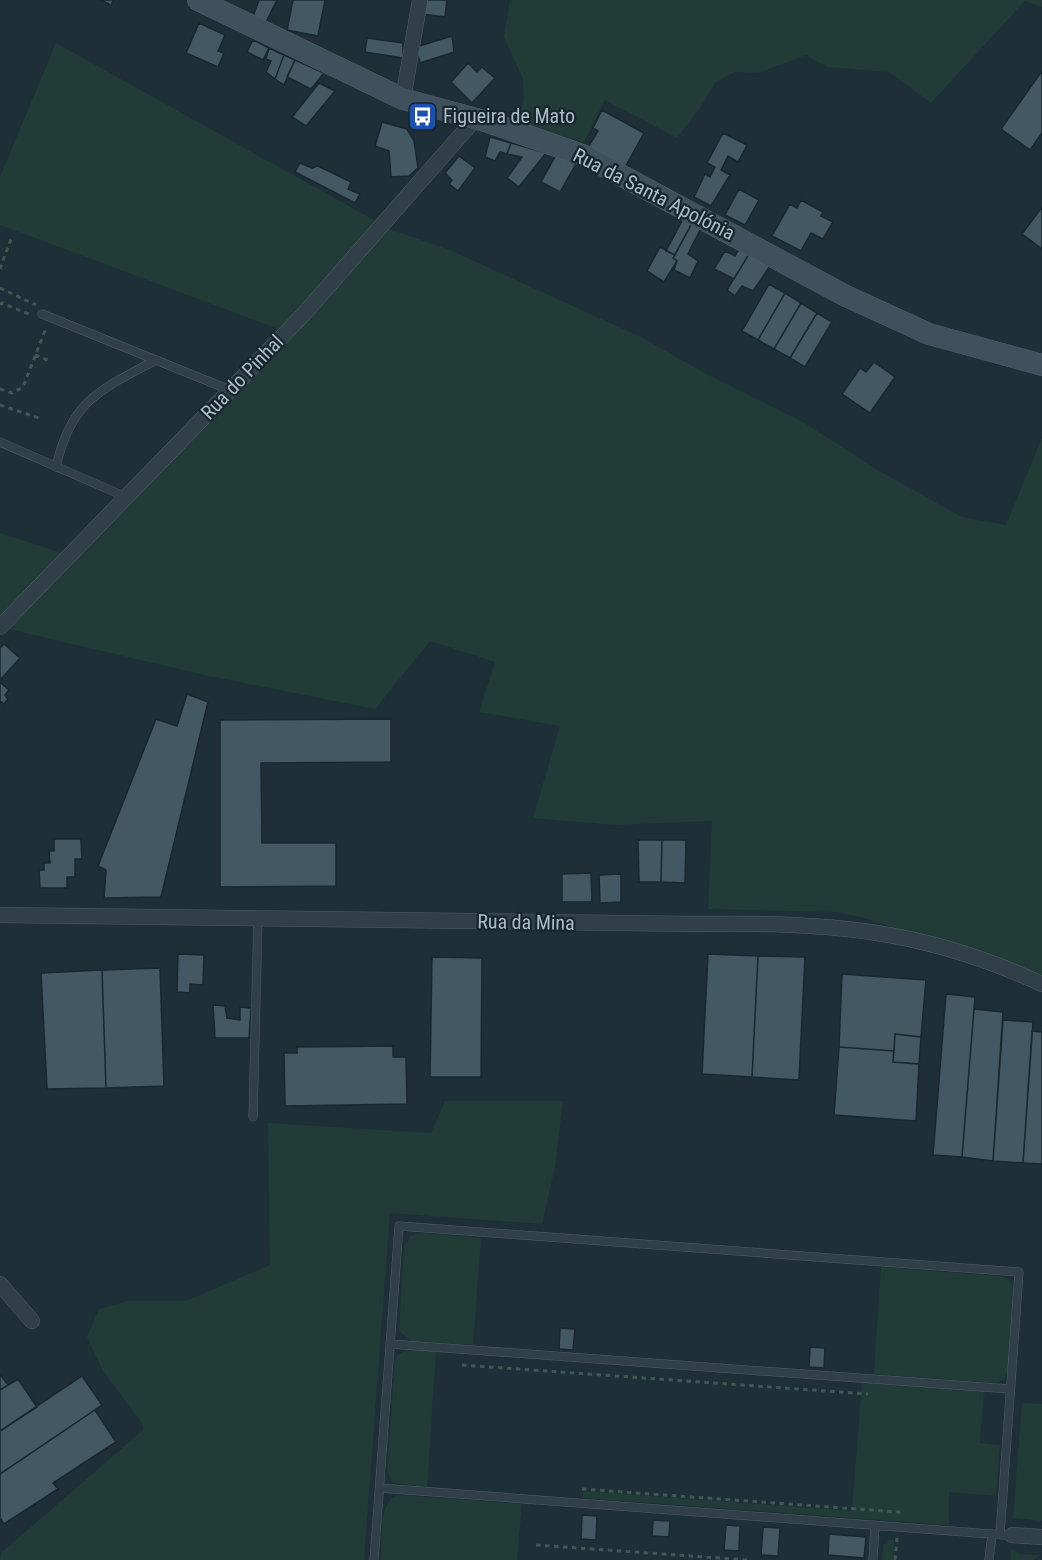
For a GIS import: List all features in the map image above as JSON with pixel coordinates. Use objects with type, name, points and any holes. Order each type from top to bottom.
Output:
[{"type":"street","name":"Rua da Santa Apolónia","points":[[198,0],[403,99],[475,119],[585,156],[846,296],[929,334],[1042,364]]},
{"type":"street","points":[[403,99],[420,0]]},
{"type":"street","name":"Rua do Pinhal","points":[[0,627],[303,315],[475,119]]},
{"type":"street","name":"Rua da Mina","points":[[0,915],[775,923],[854,928],[949,947],[1042,984]]},
{"type":"street","points":[[0,1284],[32,1321]]},
{"type":"street","points":[[1001,1535],[1042,1537]]},
{"type":"lane","points":[[46,316],[230,390]]},
{"type":"lane","points":[[57,467],[70,423],[87,403],[109,386],[156,360]]},
{"type":"lane","points":[[0,442],[126,497]]},
{"type":"lane","points":[[253,1117],[258,919]]},
{"type":"lane","points":[[374,1560],[399,1226],[1019,1272],[1001,1535],[989,1560]]},
{"type":"lane","points":[[390,1344],[1010,1389]]},
{"type":"lane","points":[[380,1488],[1001,1535]]},
{"type":"lane","points":[[873,1560],[875,1525]]},
{"type":"path","points":[[0,269],[11,240]]},
{"type":"path","points":[[0,288],[34,302],[46,316]]},
{"type":"path","points":[[0,305],[2,303],[32,315],[46,316]]},
{"type":"path","points":[[0,389],[12,393],[23,387],[46,316]]},
{"type":"path","points":[[35,355],[50,361]]},
{"type":"path","points":[[0,405],[42,419]]},
{"type":"path","points":[[462,1365],[868,1394]]},
{"type":"path","points":[[536,1545],[747,1560]]},
{"type":"green space","points":[[510,0],[1042,0],[1042,7],[1025,1],[931,103],[889,72],[827,67],[806,55],[758,73],[735,72],[716,82],[677,138],[605,100],[584,142],[518,124],[524,98],[523,79],[504,37]]},
{"type":"green space","points":[[56,43],[392,230],[450,250],[641,337],[710,376],[803,422],[876,469],[962,517],[1006,525],[1042,438],[1042,980],[999,961],[861,917],[833,912],[708,909],[712,821],[613,825],[533,818],[560,726],[479,712],[495,662],[430,641],[375,709],[209,676],[8,629],[0,633],[0,533],[74,557],[281,330],[0,225],[0,177]]},
{"type":"green space","points":[[445,1101],[563,1101],[555,1167],[542,1224],[390,1213],[364,1560],[0,1560],[1,1553],[143,1430],[142,1423],[103,1371],[87,1337],[99,1309],[128,1301],[186,1301],[270,1265],[268,1123],[431,1133]]},
{"type":"green space","points":[[420,1233],[481,1238],[473,1345],[411,1341],[399,1331],[404,1246],[410,1236]]},
{"type":"green space","points":[[881,1267],[1000,1276],[1009,1279],[1014,1290],[1008,1370],[1003,1380],[994,1383],[874,1374]]},
{"type":"green space","points":[[407,1349],[436,1351],[427,1487],[393,1483],[387,1472],[395,1361],[397,1356]]},
{"type":"green space","points":[[862,1382],[984,1391],[980,1443],[1000,1445],[996,1496],[949,1492],[949,1525],[583,1498],[583,1491],[852,1511]]},
{"type":"green space","points":[[1022,1403],[1042,1404],[1042,1521],[1013,1518]]},
{"type":"green space","points":[[399,1495],[522,1504],[517,1560],[381,1560],[384,1513],[392,1498]]},
{"type":"green space","points":[[888,1540],[894,1540],[893,1560],[882,1560],[883,1544],[887,1544]]},
{"type":"green space","points":[[1011,1548],[1018,1554],[1041,1555],[1033,1560],[1010,1560]]},
{"type":"building","points":[[100,0],[114,0],[111,5]]},
{"type":"building","points":[[259,0],[277,0],[263,28],[251,22]]},
{"type":"building","points":[[293,0],[325,0],[318,36],[287,30]]},
{"type":"building","points":[[424,0],[447,0],[445,17],[422,14]]},
{"type":"building","points":[[199,23],[225,35],[218,51],[224,53],[218,67],[186,53]]},
{"type":"building","points":[[452,36],[454,52],[420,63],[416,47]]},
{"type":"building","points":[[367,38],[403,43],[403,58],[365,52]]},
{"type":"building","points":[[253,40],[269,48],[263,60],[247,52]]},
{"type":"building","points":[[269,48],[284,55],[275,79],[266,72],[271,61],[266,59]]},
{"type":"building","points":[[284,55],[295,60],[284,85],[275,79]]},
{"type":"building","points":[[295,60],[324,73],[311,89],[287,77]]},
{"type":"building","points":[[468,63],[477,72],[482,67],[495,78],[472,103],[451,82]]},
{"type":"building","points":[[1042,71],[1042,133],[1030,150],[1001,129]]},
{"type":"building","points":[[319,83],[335,91],[306,126],[292,117]]},
{"type":"building","points":[[602,110],[644,133],[624,169],[587,149],[598,131],[593,128]]},
{"type":"building","points":[[382,122],[407,129],[414,141],[418,168],[409,176],[391,177],[389,151],[375,146]]},
{"type":"building","points":[[723,133],[747,145],[738,162],[728,156],[721,170],[730,175],[711,206],[694,197],[705,174],[710,177],[715,167],[707,163]]},
{"type":"building","points":[[490,137],[511,143],[507,154],[500,152],[495,161],[485,157]]},
{"type":"building","points":[[511,143],[546,153],[519,187],[507,178],[522,157],[507,154]]},
{"type":"building","points":[[556,155],[576,164],[560,192],[541,182]]},
{"type":"building","points":[[459,156],[475,168],[458,191],[449,184],[452,180],[445,173]]},
{"type":"building","points":[[300,163],[312,168],[318,166],[351,182],[348,189],[360,194],[355,203],[295,172]]},
{"type":"building","points":[[739,189],[759,200],[745,225],[725,215]]},
{"type":"building","points":[[801,200],[823,212],[821,216],[833,222],[823,239],[811,233],[801,251],[772,236],[790,204],[797,208]]},
{"type":"building","points":[[1042,207],[1042,249],[1022,234]]},
{"type":"building","points":[[683,219],[692,223],[675,255],[666,251]]},
{"type":"building","points":[[692,223],[701,228],[688,254],[698,261],[690,278],[674,270],[677,261],[673,258]]},
{"type":"building","points":[[660,247],[675,255],[673,258],[677,261],[664,282],[647,271]]},
{"type":"building","points":[[739,249],[749,254],[734,279],[714,269],[725,251],[735,256]]},
{"type":"building","points":[[749,254],[770,266],[753,291],[742,286],[735,296],[727,290]]},
{"type":"building","points":[[769,284],[785,293],[758,340],[742,331]]},
{"type":"building","points":[[785,293],[801,303],[774,349],[758,340]]},
{"type":"building","points":[[801,303],[817,313],[790,358],[774,349]]},
{"type":"building","points":[[817,313],[832,322],[805,367],[790,358]]},
{"type":"building","points":[[874,362],[895,377],[870,413],[842,394],[860,368],[866,372]]},
{"type":"building","points":[[4,644],[20,658],[0,680],[0,648]]},
{"type":"building","points":[[0,682],[9,690],[5,695],[8,699],[4,704],[0,701]]},
{"type":"building","points":[[187,694],[208,702],[161,897],[104,898],[106,870],[98,866],[156,719],[177,726]]},
{"type":"building","points":[[391,719],[391,762],[261,763],[262,843],[336,843],[336,886],[220,887],[220,720]]},
{"type":"building","points":[[54,839],[81,839],[82,859],[75,859],[75,877],[67,877],[67,888],[40,888],[39,870],[44,870],[44,863],[50,863],[49,851],[54,851]]},
{"type":"building","points":[[638,840],[662,840],[661,882],[639,882]]},
{"type":"building","points":[[662,840],[686,840],[685,883],[661,882]]},
{"type":"building","points":[[591,873],[592,902],[562,902],[562,874]]},
{"type":"building","points":[[621,874],[621,902],[600,903],[599,875]]},
{"type":"building","points":[[178,954],[204,955],[203,985],[190,984],[190,993],[177,992]]},
{"type":"building","points":[[708,954],[758,956],[752,1077],[702,1074]]},
{"type":"building","points":[[758,956],[805,957],[799,1080],[752,1077]]},
{"type":"building","points":[[432,957],[482,958],[481,1077],[430,1077]]},
{"type":"building","points":[[160,968],[164,1086],[106,1088],[102,970]]},
{"type":"building","points":[[102,970],[106,1088],[47,1089],[41,973]]},
{"type":"building","points":[[842,974],[926,980],[921,1037],[895,1034],[894,1051],[839,1047]]},
{"type":"building","points":[[946,994],[975,997],[962,1157],[933,1155]]},
{"type":"building","points":[[213,1005],[225,1006],[227,1018],[240,1020],[240,1007],[251,1008],[249,1038],[215,1038]]},
{"type":"building","points":[[974,1009],[1003,1012],[993,1161],[962,1157]]},
{"type":"building","points":[[1003,1020],[1033,1022],[1023,1163],[993,1161]]},
{"type":"building","points":[[1032,1031],[1042,1032],[1042,1164],[1023,1163]]},
{"type":"building","points":[[895,1034],[921,1037],[919,1064],[893,1062]]},
{"type":"building","points":[[393,1046],[393,1057],[406,1057],[407,1104],[285,1106],[284,1053],[297,1053],[297,1047]]},
{"type":"building","points":[[839,1047],[894,1051],[893,1062],[919,1064],[916,1121],[834,1115]]},
{"type":"building","points":[[560,1328],[575,1329],[573,1350],[559,1349]]},
{"type":"building","points":[[810,1347],[825,1348],[824,1368],[809,1367]]},
{"type":"building","points":[[0,1374],[8,1385],[0,1390]]},
{"type":"building","points":[[82,1376],[102,1405],[0,1474],[0,1431]]},
{"type":"building","points":[[18,1379],[37,1407],[0,1431],[0,1390]]},
{"type":"building","points":[[95,1410],[116,1442],[53,1483],[58,1489],[4,1524],[0,1518],[0,1474]]},
{"type":"building","points":[[582,1515],[597,1516],[596,1540],[581,1539]]},
{"type":"building","points":[[653,1520],[670,1521],[669,1537],[652,1536]]},
{"type":"building","points":[[726,1525],[740,1526],[739,1551],[724,1550]]},
{"type":"building","points":[[763,1527],[780,1528],[778,1556],[761,1555]]},
{"type":"building","points":[[829,1534],[866,1537],[864,1558],[828,1555]]},
{"type":"place","name":"Figueira de Mato","points":[[422,116]]}]
